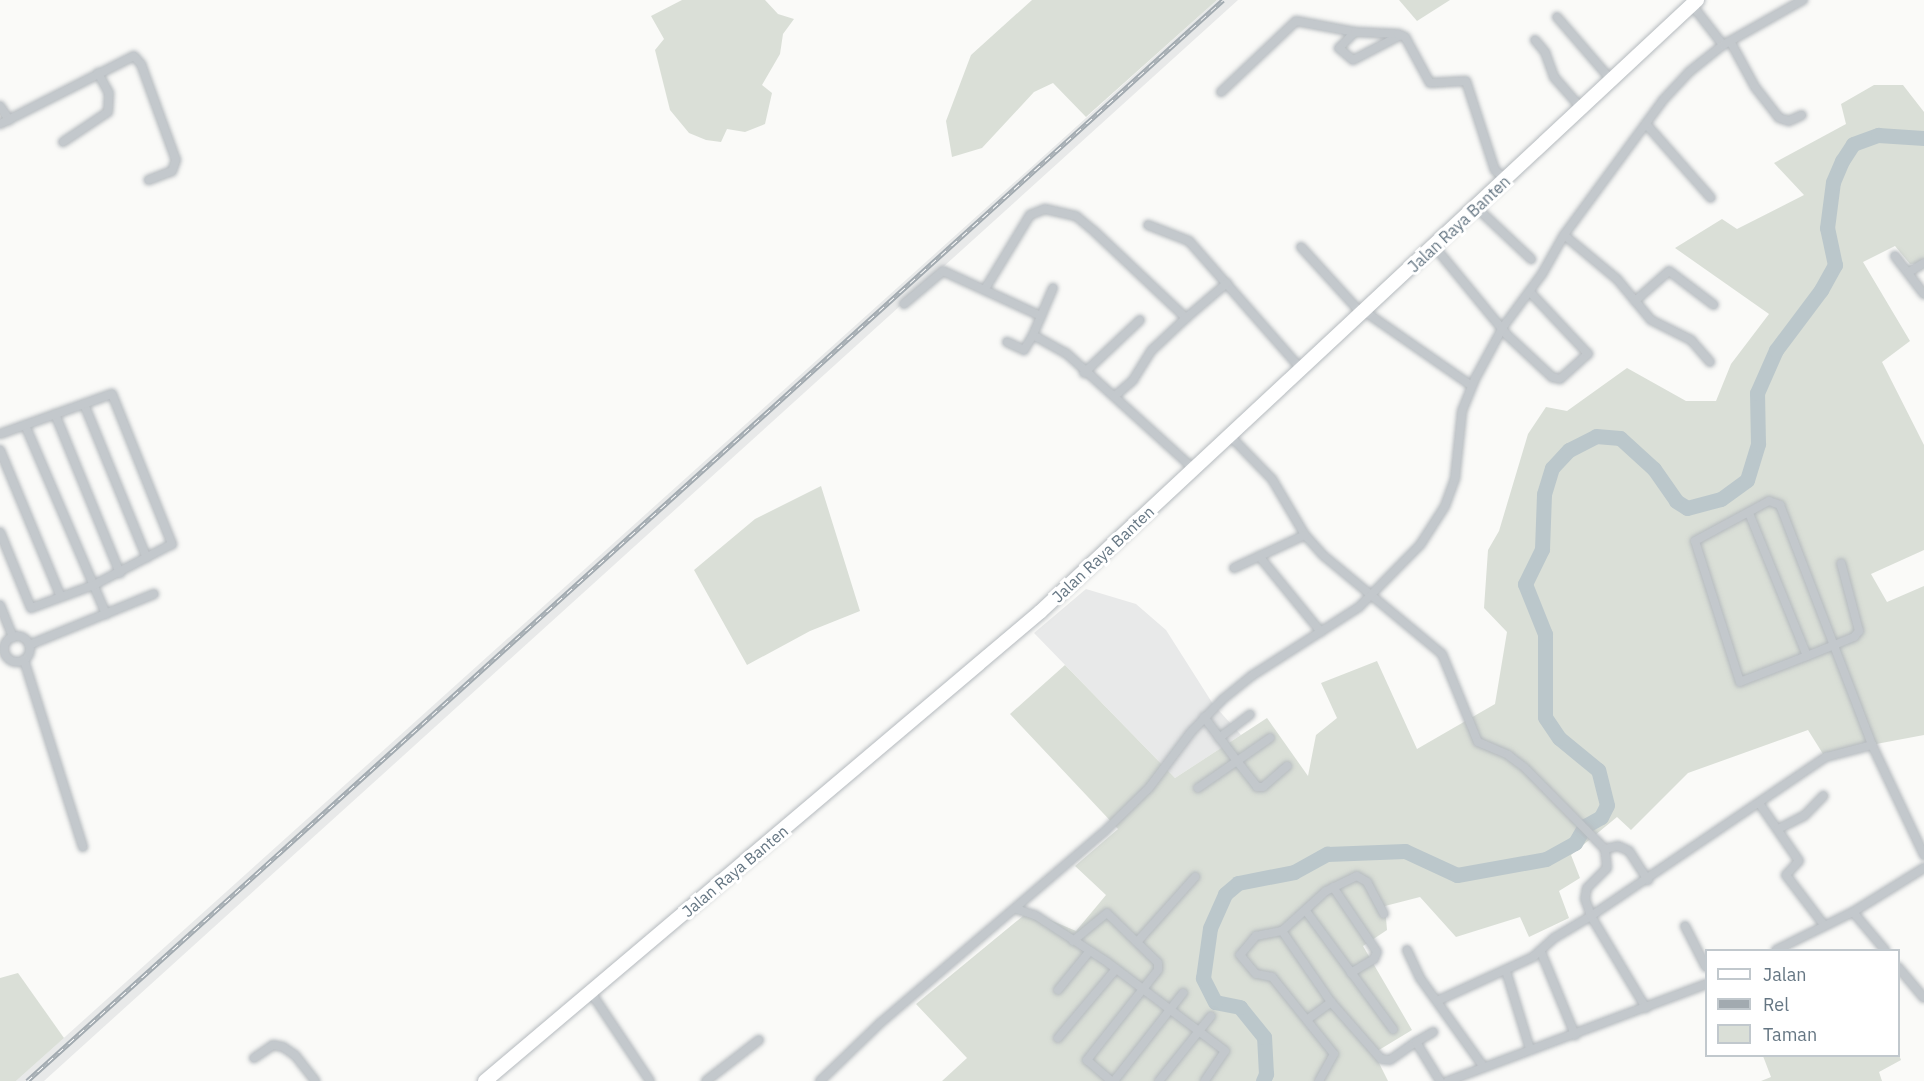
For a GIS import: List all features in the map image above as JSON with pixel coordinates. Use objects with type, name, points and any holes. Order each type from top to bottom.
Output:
[{"type":"main road","name":"Jalan Raya Banten","points":[[485,1081],[933,706],[1231,437],[1695,3]]},
{"type":"street","points":[[820,1081],[879,1024],[1016,909],[1149,788],[1204,717],[1252,675],[1321,632],[1371,595],[1420,545],[1445,506],[1455,478],[1462,411],[1472,386],[1503,327],[1530,292],[1564,235],[1646,124],[1689,72],[1727,43],[1787,3],[1803,0]]},
{"type":"street","points":[[1695,3],[1727,43],[1755,87],[1779,118],[1789,121],[1802,115]]},
{"type":"street","points":[[1557,17],[1612,81]]},
{"type":"street","points":[[1221,92],[1296,21],[1355,32],[1401,34]]},
{"type":"street","points":[[1355,32],[1339,48],[1353,60],[1401,34]]},
{"type":"street","points":[[1401,34],[1430,83],[1466,81],[1495,170],[1506,180]]},
{"type":"street","points":[[1535,40],[1545,52],[1554,77],[1582,109]]},
{"type":"street","points":[[0,124],[129,57],[141,64],[177,160],[172,171],[149,180]]},
{"type":"street","points":[[63,142],[108,112],[109,93],[98,73]]},
{"type":"street","points":[[0,106],[9,120]]},
{"type":"street","points":[[1646,124],[1711,198]]},
{"type":"street","points":[[1476,207],[1531,260]]},
{"type":"street","points":[[985,289],[1030,215],[1044,209],[1060,210],[1094,231],[1186,318]]},
{"type":"street","points":[[1148,225],[1189,242],[1302,370]]},
{"type":"street","points":[[1564,235],[1617,279],[1651,320],[1700,347],[1710,362]]},
{"type":"street","points":[[1434,246],[1503,327],[1556,379],[1560,379],[1586,358],[1586,351],[1530,292]]},
{"type":"street","points":[[1301,247],[1363,312],[1472,386]]},
{"type":"street","points":[[1895,256],[1924,294]]},
{"type":"street","points":[[1909,272],[1924,263]]},
{"type":"street","points":[[904,304],[943,271],[1041,316]]},
{"type":"street","points":[[1635,301],[1669,271],[1714,305]]},
{"type":"street","points":[[1116,395],[1133,380],[1152,350],[1227,283]]},
{"type":"street","points":[[1006,342],[1027,349],[1053,288]]},
{"type":"street","points":[[1084,373],[1140,320]]},
{"type":"street","points":[[1033,335],[1066,353],[1084,373],[1116,395],[1195,470]]},
{"type":"street","points":[[0,434],[112,394],[172,544],[94,585],[31,608],[0,532]]},
{"type":"street","points":[[84,404],[147,558]]},
{"type":"street","points":[[55,414],[120,573]]},
{"type":"street","points":[[25,425],[106,614]]},
{"type":"street","points":[[1231,437],[1272,479],[1305,535],[1340,571],[1442,654],[1478,742],[1508,755],[1603,847],[1607,868],[1587,888],[1585,899],[1591,916],[1646,1008]]},
{"type":"street","points":[[0,450],[61,597]]},
{"type":"street","points":[[1841,563],[1859,625],[1854,637],[1834,645],[1807,656],[1743,683],[1738,679],[1693,546],[1699,537],[1769,501],[1780,505],[1834,645],[1872,745],[1924,855]]},
{"type":"street","points":[[1749,513],[1807,656]]},
{"type":"street","points":[[1234,568],[1305,535]]},
{"type":"street","points":[[1259,556],[1321,632]]},
{"type":"street","points":[[29,645],[154,594]]},
{"type":"street","points":[[0,605],[13,637]]},
{"type":"street","points":[[20,636],[29,645],[29,653],[24,660],[10,660],[3,656],[4,646],[13,637],[20,636]]},
{"type":"street","points":[[24,660],[83,848]]},
{"type":"street","points":[[1219,738],[1250,716]]},
{"type":"street","points":[[1204,717],[1257,787],[1263,787],[1287,766]]},
{"type":"street","points":[[1198,788],[1270,738]]},
{"type":"street","points":[[1437,1001],[1506,971],[1541,952],[1554,938],[1648,880],[1826,757],[1872,745]]},
{"type":"street","points":[[1778,829],[1804,816],[1823,796]]},
{"type":"street","points":[[1759,803],[1799,861],[1786,875],[1824,925]]},
{"type":"street","points":[[1603,847],[1618,846],[1629,851],[1648,880]]},
{"type":"street","points":[[1780,949],[1853,912],[1924,868]]},
{"type":"street","points":[[1319,1081],[1335,1057],[1308,1019],[1272,977],[1256,974],[1240,958],[1256,936],[1282,931],[1334,887],[1360,876],[1384,914]]},
{"type":"street","points":[[1138,941],[1195,877]]},
{"type":"street","points":[[1334,887],[1377,952],[1374,959],[1351,973]]},
{"type":"street","points":[[1016,909],[1035,915],[1116,969],[1226,1052],[1205,1081]]},
{"type":"street","points":[[1306,911],[1393,1029]]},
{"type":"street","points":[[1853,912],[1883,949]]},
{"type":"street","points":[[1073,941],[1107,913],[1138,941],[1159,966],[1087,1060],[1113,1081],[1183,993]]},
{"type":"street","points":[[1685,926],[1705,963]]},
{"type":"street","points":[[1282,931],[1331,1002],[1384,1061],[1432,1032]]},
{"type":"street","points":[[1407,950],[1437,1001],[1483,1066]]},
{"type":"street","points":[[1058,990],[1089,952]]},
{"type":"street","points":[[1541,952],[1575,1035]]},
{"type":"street","points":[[1900,968],[1924,998]]},
{"type":"street","points":[[1058,1038],[1116,969]]},
{"type":"street","points":[[1506,971],[1530,1049]]},
{"type":"street","points":[[1448,1081],[1705,985]]},
{"type":"street","points":[[590,991],[650,1081]]},
{"type":"street","points":[[1308,1019],[1331,1002]]},
{"type":"street","points":[[1159,1081],[1211,1016]]},
{"type":"street","points":[[706,1081],[759,1040]]},
{"type":"street","points":[[1416,1042],[1440,1081]]},
{"type":"street","points":[[254,1058],[273,1045],[283,1047],[295,1055],[315,1081]]},
{"type":"shaded area","points":[[1217,0],[1238,0],[44,1081],[16,1081]]},
{"type":"shaded area","points":[[1086,589],[1136,604],[1166,630],[1213,704],[1241,735],[1175,778],[1034,633]]},
{"type":"green space","points":[[682,0],[765,0],[778,14],[794,19],[783,34],[780,54],[762,85],[772,93],[765,124],[745,132],[727,129],[721,142],[706,140],[689,133],[670,110],[655,50],[664,39],[651,16]]},
{"type":"green space","points":[[1032,0],[1217,0],[1086,117],[1053,83],[1034,92],[982,148],[952,157],[946,121],[971,55]]},
{"type":"green space","points":[[1399,0],[1450,0],[1417,21]]},
{"type":"green space","points":[[1874,85],[1903,85],[1924,112],[1924,263],[1910,264],[1895,246],[1863,262],[1910,341],[1882,362],[1924,445],[1924,550],[1871,574],[1887,602],[1924,586],[1924,735],[1823,754],[1808,730],[1688,773],[1631,830],[1617,817],[1571,855],[1580,878],[1559,891],[1569,918],[1529,937],[1520,917],[1456,937],[1420,897],[1385,906],[1387,930],[1363,946],[1412,1030],[1374,1053],[1388,1081],[942,1081],[967,1058],[916,1004],[1029,911],[1076,931],[1106,895],[1075,866],[1118,829],[1010,714],[1065,665],[1175,778],[1267,718],[1308,776],[1316,735],[1337,718],[1321,683],[1377,661],[1417,749],[1495,704],[1507,632],[1484,608],[1488,550],[1499,531],[1528,434],[1546,407],[1567,411],[1627,368],[1686,401],[1716,401],[1731,364],[1769,314],[1675,248],[1722,219],[1737,229],[1804,195],[1774,163],[1846,124],[1841,104]]},
{"type":"green space","points":[[821,486],[860,611],[810,631],[747,665],[694,570],[755,519]]},
{"type":"green space","points":[[18,973],[64,1038],[16,1081],[0,1081],[0,978]]},
{"type":"green space","points":[[1763,1057],[1900,1057],[1901,1060],[1879,1072],[1882,1081],[1761,1081],[1771,1077]]},
{"type":"waterway","points":[[1263,1081],[1266,1074],[1264,1037],[1240,1007],[1215,1002],[1203,978],[1210,928],[1225,894],[1238,883],[1294,872],[1327,854],[1405,851],[1457,875],[1546,859],[1575,843],[1585,826],[1601,817],[1607,805],[1598,770],[1559,738],[1545,717],[1545,634],[1525,584],[1542,549],[1544,494],[1552,468],[1569,450],[1596,436],[1620,438],[1654,469],[1676,501],[1687,508],[1721,499],[1747,480],[1758,444],[1757,393],[1776,350],[1821,290],[1835,265],[1827,228],[1833,182],[1842,161],[1853,144],[1878,135],[1924,138]]},
{"type":"railway","points":[[27,1081],[1223,0]]}]
